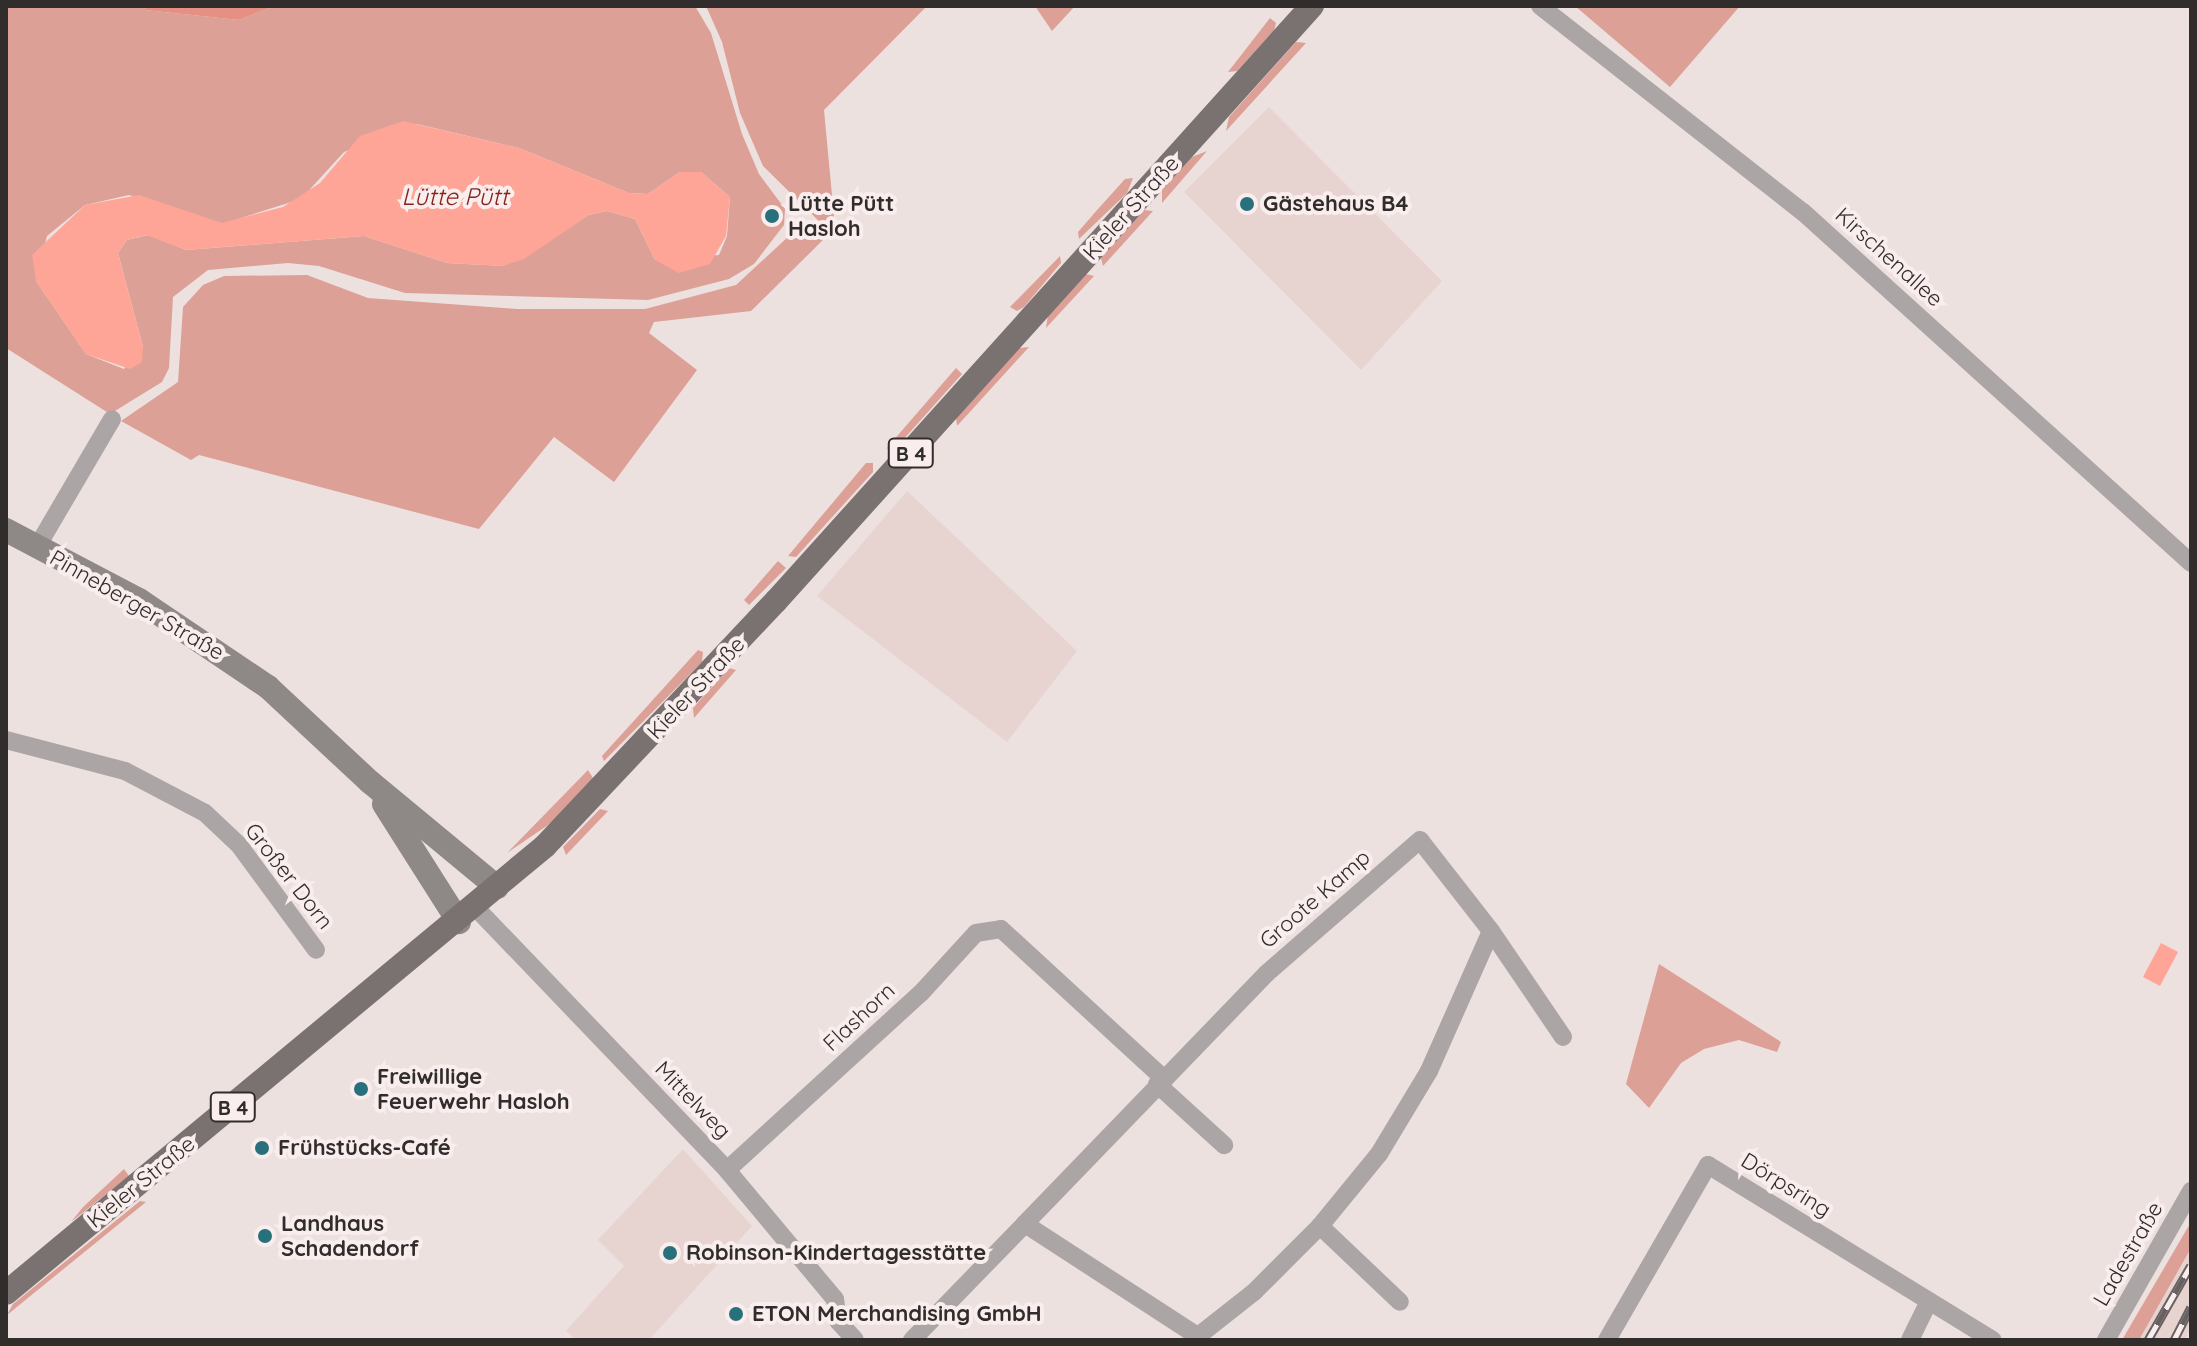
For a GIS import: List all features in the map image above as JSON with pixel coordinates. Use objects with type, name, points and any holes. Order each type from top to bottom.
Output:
[{"type":"main road","name":"Kieler Straße","points":[[6,1293],[467,915],[610,782],[1312,6]]},
{"type":"main road","name":"Pinneberger Straße","points":[[6,530],[206,642],[268,687],[370,782],[497,887]]},
{"type":"main road","name":"Pinneberger Straße","points":[[370,782],[467,915]]},
{"type":"street","name":"Kirschenallee","points":[[1540,6],[1803,212],[2191,563]]},
{"type":"street","points":[[37,547],[112,419]]},
{"type":"street","name":"Großer Dorn","points":[[6,740],[125,771],[205,813],[239,845],[316,950]]},
{"type":"street","name":"Groote Kamp","points":[[912,1340],[1278,962],[1420,840],[1491,931],[1563,1037]]},
{"type":"street","name":"Mittelweg","points":[[467,915],[727,1170],[835,1299],[838,1321],[855,1340]]},
{"type":"street","name":"Flashorn","points":[[727,1170],[921,993],[976,933],[1001,929],[1160,1081]]},
{"type":"street","points":[[1025,1224],[1195,1338],[1254,1292],[1320,1226],[1379,1154],[1429,1071],[1491,931]]},
{"type":"street","points":[[1160,1081],[1224,1145]]},
{"type":"street","name":"Dörpsring","points":[[1607,1340],[1708,1165],[1993,1340]]},
{"type":"street","name":"Ladestraße","points":[[2106,1340],[2191,1191]]},
{"type":"street","points":[[1320,1226],[1400,1302]]},
{"type":"street","points":[[1910,1340],[1929,1301]]},
{"type":"shaded area","points":[[6,6],[146,6],[145,10],[239,20],[274,6],[695,6],[711,33],[742,134],[759,174],[785,209],[784,225],[754,264],[729,279],[648,300],[405,293],[319,266],[288,263],[208,270],[173,297],[169,368],[162,382],[110,414],[6,348]],"holes":[[[417,124],[519,148],[629,193],[648,194],[680,172],[701,172],[730,197],[727,236],[719,255],[655,260],[635,219],[607,211],[589,215],[503,266],[447,263],[364,236],[186,250],[148,235],[127,240],[118,253],[143,347],[124,369],[86,354],[36,281],[47,236],[85,205],[129,195],[222,224],[301,199],[344,152]]]},
{"type":"shaded area","points":[[146,6],[274,6],[239,20],[145,10]]},
{"type":"shaded area","points":[[706,6],[927,6],[824,110],[835,227],[830,232],[763,166],[740,113],[722,42]]},
{"type":"shaded area","points":[[1035,6],[1075,6],[1052,31]]},
{"type":"shaded area","points":[[1575,6],[1740,6],[1670,87]]},
{"type":"shaded area","points":[[1270,18],[1276,23],[1274,31],[1237,71],[1228,72]]},
{"type":"shaded area","points":[[1296,42],[1306,43],[1226,131],[1229,117]]},
{"type":"shaded area","points":[[1269,107],[1442,281],[1361,370],[1184,192]]},
{"type":"shaded area","points":[[1207,151],[1162,203],[1162,190],[1192,157]]},
{"type":"shaded area","points":[[1133,178],[1127,193],[1079,239],[1078,232],[1098,209],[1125,179]]},
{"type":"shaded area","points":[[1144,210],[1153,211],[1103,266],[1101,258]]},
{"type":"shaded area","points":[[802,224],[825,238],[751,311],[654,322],[649,333],[697,370],[614,482],[554,437],[479,529],[199,455],[191,460],[121,421],[178,382],[183,307],[203,285],[224,276],[307,275],[368,298],[517,309],[645,309],[736,285]]},
{"type":"shaded area","points":[[1060,256],[1061,263],[1024,307],[1017,311],[1010,307]]},
{"type":"shaded area","points":[[1086,274],[1094,276],[1046,328],[1048,315]]},
{"type":"shaded area","points":[[1029,347],[957,425],[956,418],[1019,348]]},
{"type":"shaded area","points":[[956,368],[962,374],[902,441],[886,449]]},
{"type":"shaded area","points":[[866,463],[873,463],[873,472],[796,557],[788,556]]},
{"type":"shaded area","points":[[907,491],[1077,651],[1007,742],[817,596]]},
{"type":"shaded area","points":[[778,561],[786,568],[749,605],[744,600]]},
{"type":"shaded area","points":[[698,650],[703,652],[702,662],[604,761],[602,756]]},
{"type":"shaded area","points":[[729,668],[736,670],[694,718],[693,708]]},
{"type":"shaded area","points":[[588,770],[593,778],[557,819],[507,853]]},
{"type":"shaded area","points":[[600,809],[608,811],[566,855],[563,847]]},
{"type":"shaded area","points":[[1659,964],[1781,1042],[1777,1052],[1739,1040],[1704,1049],[1681,1063],[1649,1108],[1626,1084]]},
{"type":"shaded area","name":"Robinson-Kindertagesstätte","points":[[683,1149],[752,1226],[649,1340],[576,1340],[566,1331],[624,1266],[598,1240]]},
{"type":"shaded area","points":[[124,1169],[129,1176],[71,1222],[83,1207]]},
{"type":"shaded area","points":[[140,1201],[146,1202],[7,1315],[13,1304]]},
{"type":"shaded area","points":[[2191,1222],[2191,1248],[2139,1340],[2122,1340]]},
{"type":"shaded area","points":[[2191,1223],[2191,1328],[2185,1340],[2123,1340]]},
{"type":"water","name":"Lütte Pütt","points":[[403,121],[519,148],[629,193],[648,194],[680,172],[701,172],[730,197],[726,236],[710,264],[679,273],[655,260],[635,219],[607,211],[589,215],[524,259],[503,266],[447,263],[364,236],[186,250],[147,235],[127,240],[118,253],[143,347],[142,362],[130,369],[86,354],[36,281],[32,255],[85,205],[139,195],[222,223],[283,207],[320,183],[360,136]]},
{"type":"water","points":[[2161,943],[2178,952],[2160,986],[2143,977]]},
{"type":"railway","points":[[2148,1340],[2191,1265]]},
{"type":"railway","points":[[2174,1340],[2191,1307]]},
{"type":"place","name":"Gästehaus B4","points":[[1247,204]]},
{"type":"place","name":"Lütte Pütt Hasloh","points":[[772,216]]},
{"type":"place","name":"Freiwillige Feuerwehr Hasloh","points":[[361,1089]]},
{"type":"place","name":"Frühstücks-Café","points":[[262,1148]]},
{"type":"place","name":"Landhaus Schadendorf","points":[[265,1236]]},
{"type":"place","name":"Robinson-Kindertagesstätte","points":[[670,1253]]},
{"type":"place","name":"ETON Merchandising GmbH","points":[[736,1314]]}]
